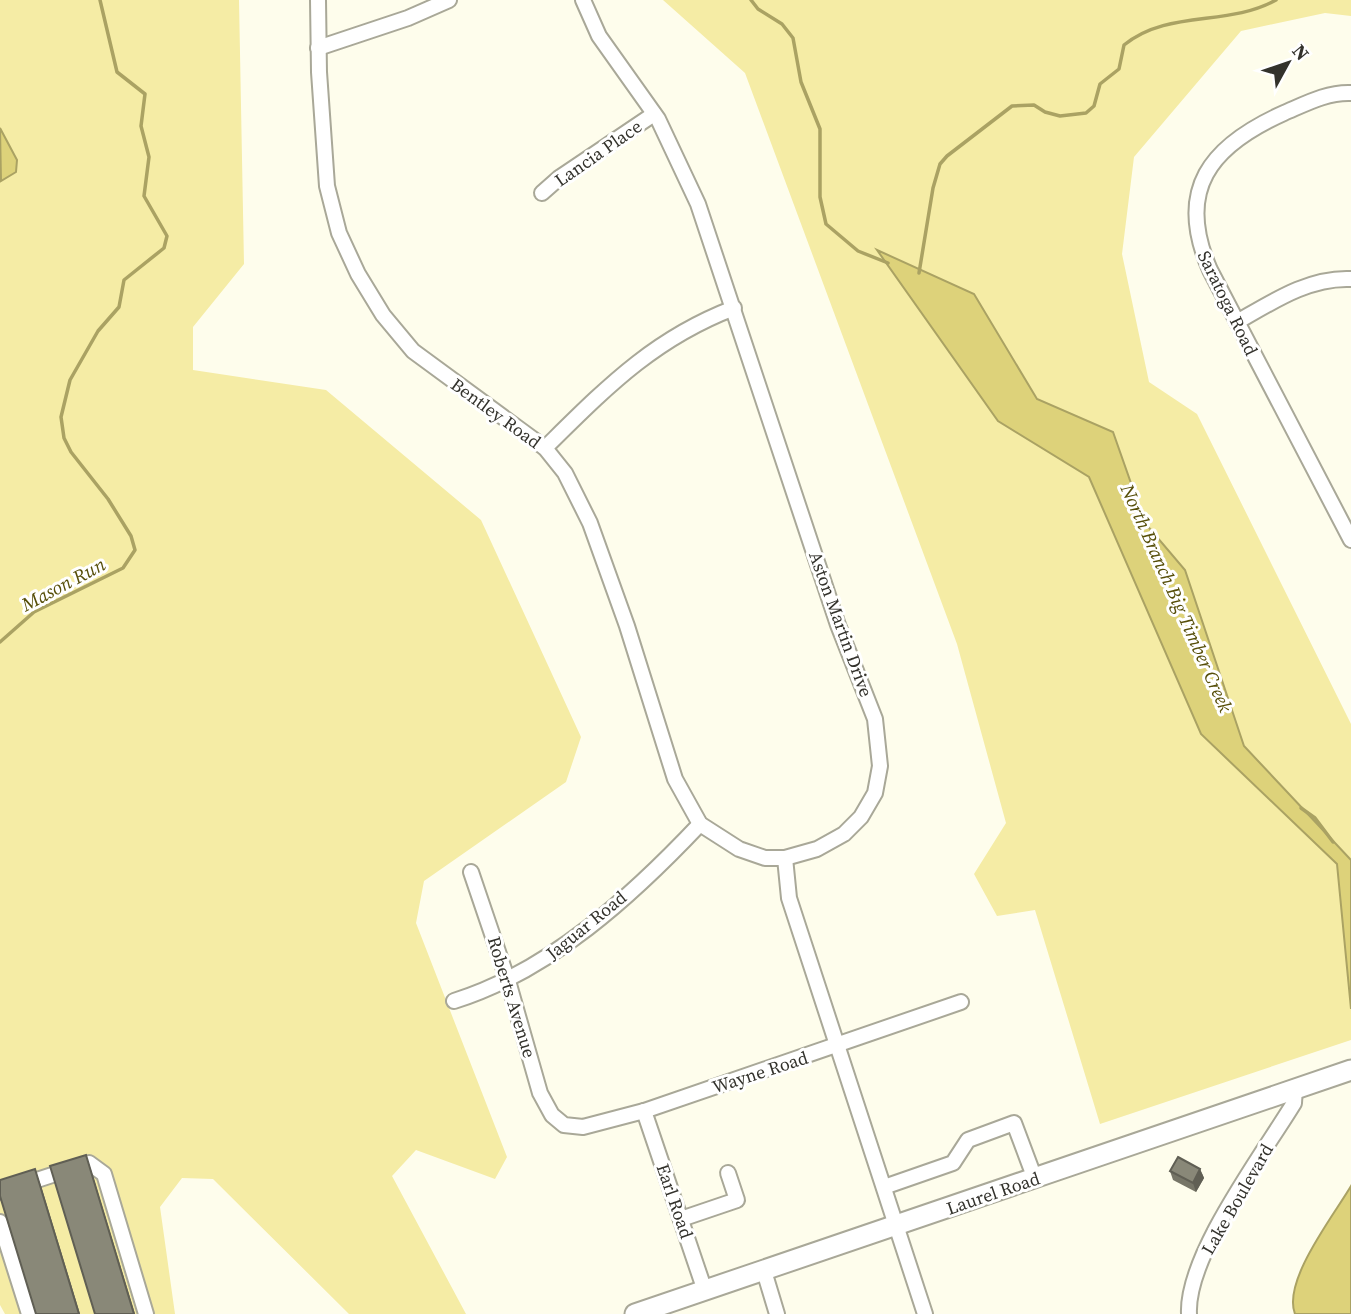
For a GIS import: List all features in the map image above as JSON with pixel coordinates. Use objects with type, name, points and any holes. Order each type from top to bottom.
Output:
[{"type":"main road","name":"Laurel Road","points":[[635,1314],[897,1227],[1351,1070]]},
{"type":"street","name":"Bentley Road","points":[[318,0],[318,48],[327,186],[339,233],[358,274],[383,315],[412,351],[545,448],[565,473],[590,523],[627,626],[676,779],[700,824],[739,849],[765,858],[785,858]]},
{"type":"street","points":[[318,48],[408,18],[449,0]]},
{"type":"street","name":"Aston Martin Drive","points":[[583,0],[599,36],[654,114],[698,204],[838,625],[875,719],[880,766],[875,793],[861,817],[844,834],[817,849],[785,858]]},
{"type":"street","name":"Saratoga Road","points":[[1351,93],[1315,100],[1252,128],[1219,153],[1206,170],[1196,213],[1199,242],[1351,540]]},
{"type":"street","name":"Lancia Place","points":[[542,193],[559,178],[654,114]]},
{"type":"street","points":[[1237,321],[1306,286],[1326,280],[1351,279]]},
{"type":"street","points":[[545,448],[612,382],[665,340],[734,308]]},
{"type":"street","name":"Jaguar Road","points":[[454,1001],[508,981],[559,951],[674,851],[700,824]]},
{"type":"street","points":[[785,858],[789,898],[925,1314]]},
{"type":"street","name":"Roberts Avenue","points":[[471,872],[508,981],[540,1093],[552,1115],[558,1120]]},
{"type":"street","name":"Wayne Road","points":[[558,1120],[564,1125],[583,1127],[644,1111],[838,1047],[961,1002]]},
{"type":"street","name":"Lake Boulevard","points":[[1189,1314],[1188,1297],[1196,1270],[1222,1221],[1294,1104],[1295,1088]]},
{"type":"street","name":"Earl Road","points":[[644,1111],[705,1291]]},
{"type":"street","points":[[884,1187],[944,1168],[958,1158],[968,1140],[1014,1123],[1021,1135],[1035,1179]]},
{"type":"street","points":[[0,1192],[89,1163],[98,1168],[104,1174],[146,1314]]},
{"type":"street","points":[[681,1219],[737,1200],[728,1173]]},
{"type":"street","points":[[0,1222],[29,1314]]},
{"type":"street","points":[[764,1271],[777,1314]]},
{"type":"shaded area","points":[[0,0],[239,0],[244,264],[193,327],[193,370],[326,390],[481,520],[581,737],[566,782],[424,881],[416,923],[507,1157],[495,1179],[416,1150],[392,1176],[466,1314],[349,1314],[213,1179],[182,1178],[160,1207],[175,1314],[5,1314],[0,1305]]},
{"type":"shaded area","points":[[663,0],[1351,0],[1351,16],[1325,13],[1241,31],[1134,157],[1122,254],[1149,382],[1197,414],[1351,724],[1351,860],[1244,746],[1185,571],[1145,523],[1113,432],[1037,399],[974,294],[878,251],[998,421],[1089,477],[1201,734],[1337,864],[1351,1009],[1351,1040],[1100,1124],[1035,910],[997,916],[974,874],[1006,823],[957,644],[745,73]]},
{"type":"water","points":[[0,128],[17,160],[16,172],[1,181]]},
{"type":"water","points":[[877,250],[974,294],[1037,399],[1113,432],[1145,523],[1185,570],[1244,746],[1351,860],[1351,1009],[1337,864],[1201,734],[1089,477],[998,421]]},
{"type":"water","points":[[1351,1186],[1351,1314],[1295,1314],[1293,1300],[1303,1267]]},
{"type":"building","points":[[86,1155],[134,1314],[95,1314],[50,1166]]},
{"type":"building","points":[[1178,1157],[1200,1169],[1193,1183],[1170,1171]]},
{"type":"building","points":[[35,1169],[79,1314],[36,1314],[0,1196],[0,1180]]},
{"type":"waterway","name":"Mason Run","points":[[0,642],[34,612],[123,568],[135,550],[131,536],[108,499],[71,452],[64,438],[61,417],[70,380],[98,331],[119,307],[124,280],[164,248],[167,236],[144,196],[149,157],[141,126],[145,94],[117,72],[100,0]]},
{"type":"waterway","name":"North Branch Big Timber Creek","points":[[751,0],[758,9],[782,24],[793,38],[801,82],[820,129],[820,197],[826,224],[858,251],[888,263]]},
{"type":"waterway","points":[[919,273],[933,188],[940,164],[1012,106],[1034,105],[1045,112],[1060,116],[1086,113],[1094,106],[1100,84],[1119,69],[1124,45],[1141,34],[1179,22],[1238,13],[1276,0]]},
{"type":"waterway","name":"North Branch Big Timber Creek","points":[[1301,808],[1315,818],[1333,842]]}]
